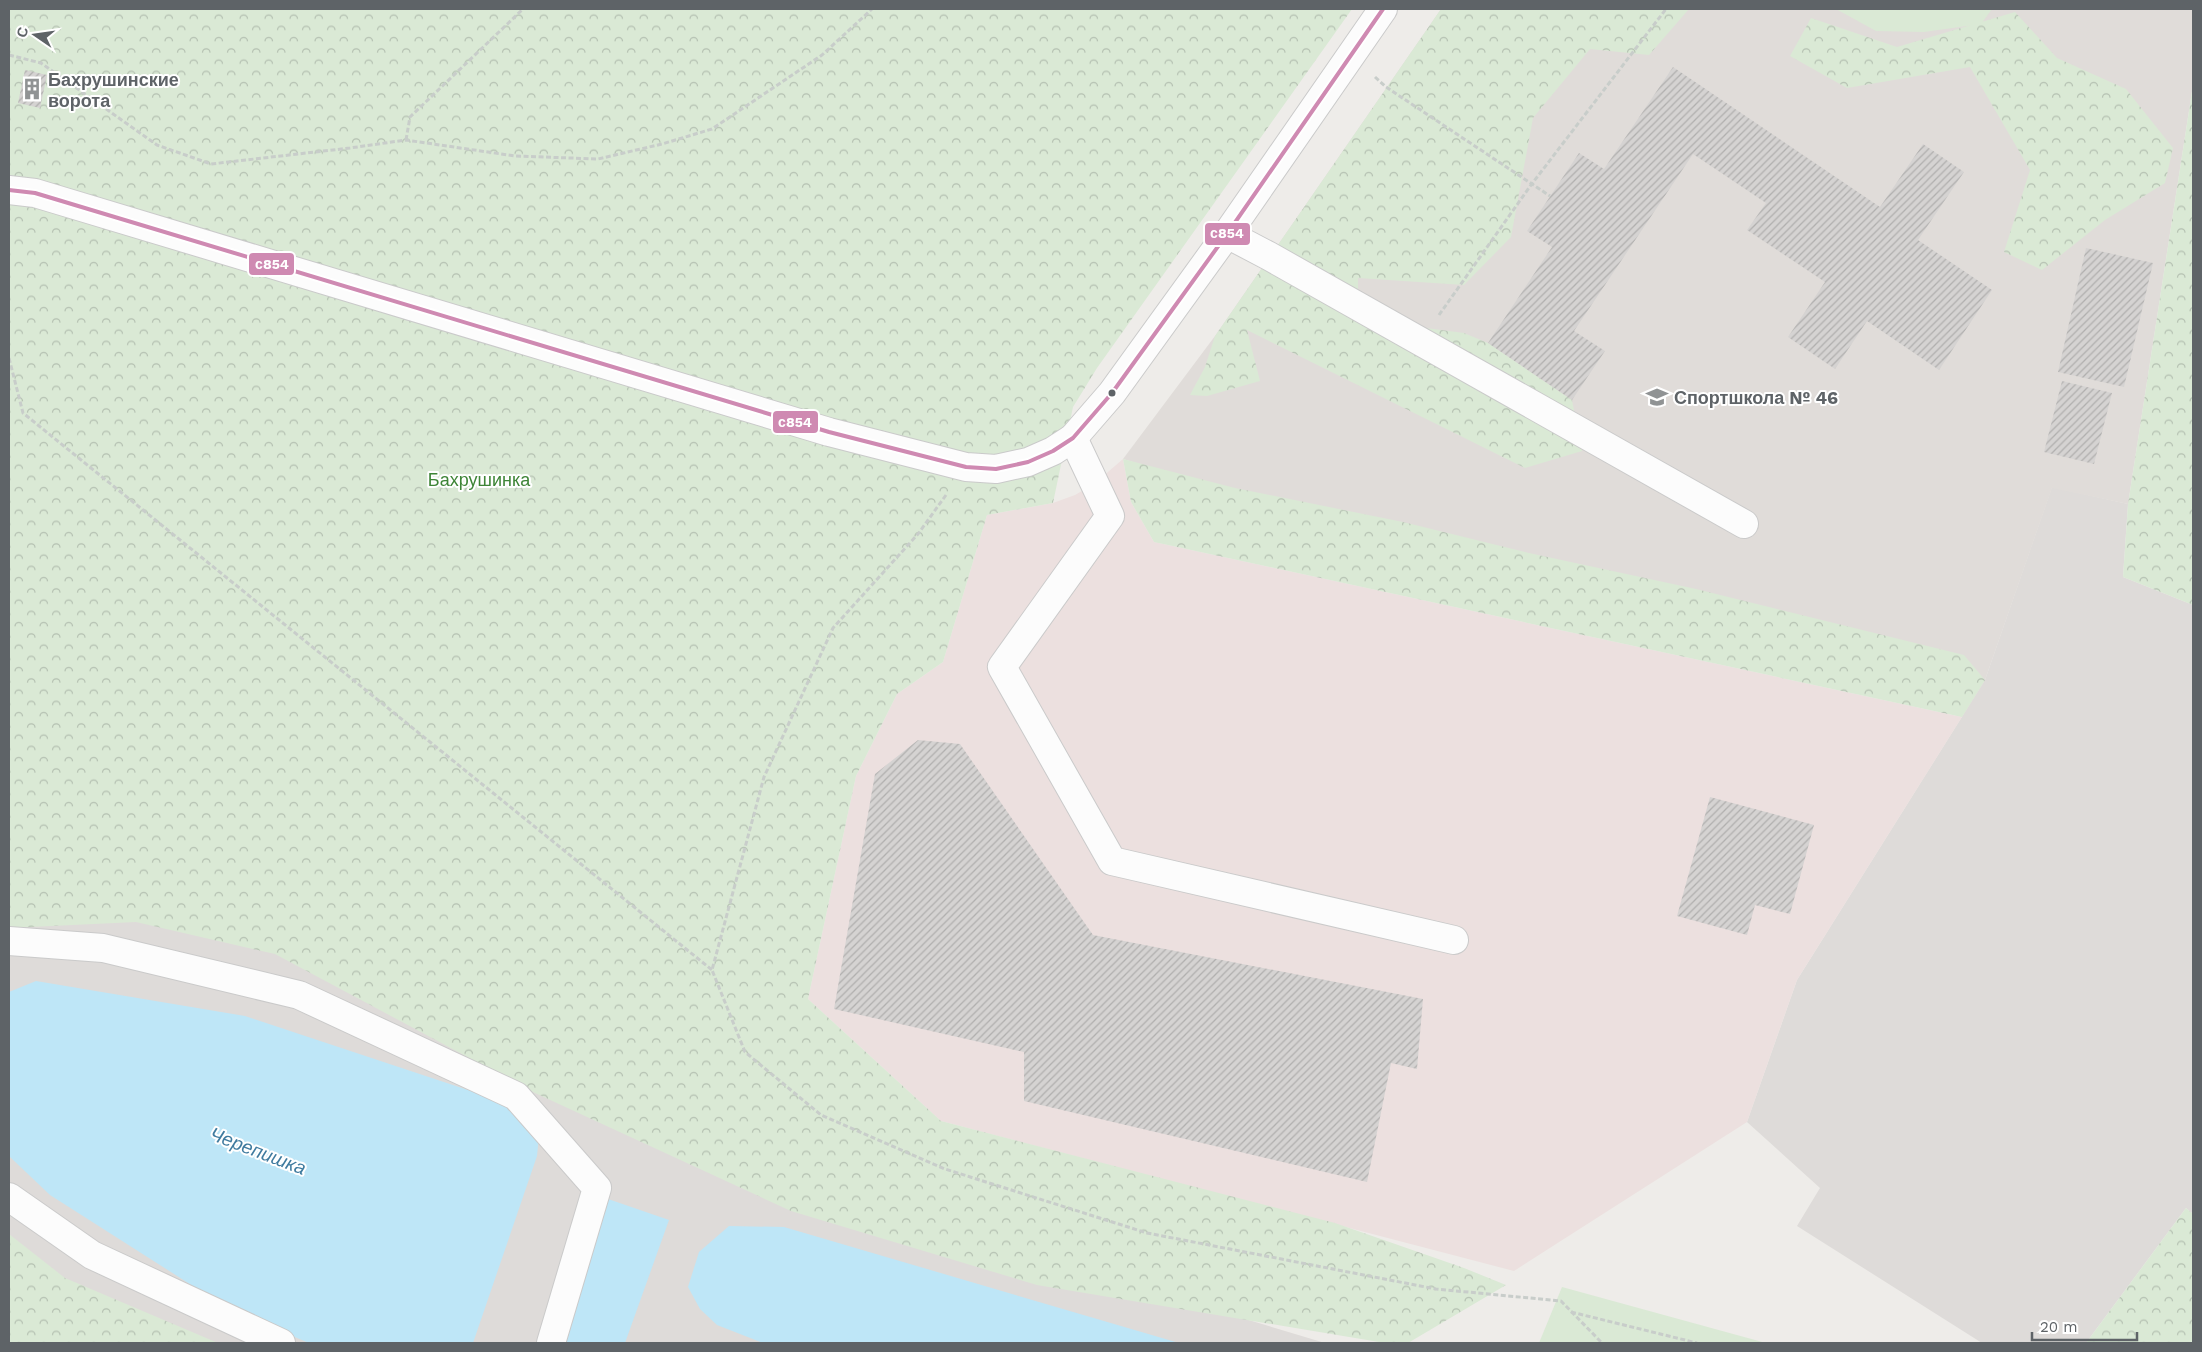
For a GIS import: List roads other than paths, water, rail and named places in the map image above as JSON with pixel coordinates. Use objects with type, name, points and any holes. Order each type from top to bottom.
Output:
[{"type":"street","points":[[9,190],[35,193],[829,432],[966,467],[996,469],[1028,462],[1053,451],[1072,438],[1112,393],[1227,234],[1383,9]]},
{"type":"street","points":[[1227,234],[1744,524]]},
{"type":"street","points":[[1072,438],[1110,516],[1002,667],[1112,861],[1454,940]]},
{"type":"street","points":[[9,941],[103,948],[299,995],[516,1096],[597,1188],[551,1343]]},
{"type":"street","points":[[9,1197],[92,1255],[281,1343]]},
{"type":"water","name":"Черепишка","points":[[36,981],[245,1016],[495,1099],[519,1113],[539,1135],[537,1156],[473,1343],[309,1343],[229,1309],[50,1195],[9,1156],[9,992]]},
{"type":"water","points":[[608,1199],[669,1220],[625,1343],[557,1343]]},
{"type":"water","points":[[729,1226],[784,1227],[1179,1343],[763,1343],[717,1325],[700,1309],[688,1287],[699,1252]]},
{"type":"place","name":"Бахрушинские ворота","points":[[32,89]]},
{"type":"place","name":"Спортшкола № 46","points":[[1657,397]]},
{"type":"park label","name":"Бахрушинка","points":[[479,479]]}]
